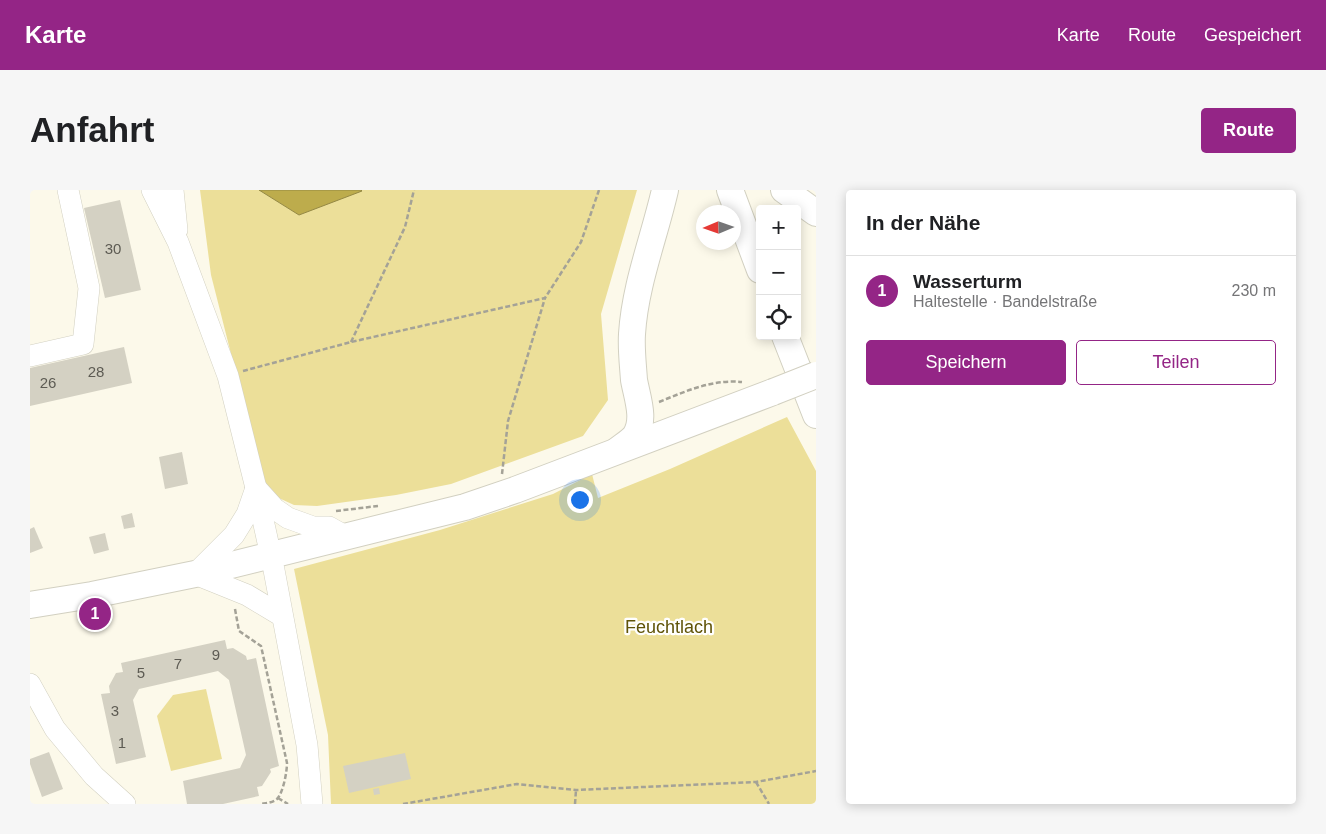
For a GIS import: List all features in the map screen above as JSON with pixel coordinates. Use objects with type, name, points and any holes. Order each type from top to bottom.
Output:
[{"type":"main road","points":[[614,453],[635,436],[640,425],[633,366],[633,322],[642,275],[665,190]]},
{"type":"main road","points":[[730,190],[756,259]]},
{"type":"main road","points":[[784,190],[816,213]]},
{"type":"main road","points":[[787,340],[816,416]]},
{"type":"main road","points":[[30,605],[92,595],[195,574],[465,508],[816,376]]},
{"type":"street","points":[[30,356],[82,344],[89,288],[68,190]]},
{"type":"street","points":[[152,190],[178,242],[228,376],[271,556],[307,744],[312,804]]},
{"type":"street","points":[[174,190],[178,242]]},
{"type":"street","points":[[256,488],[275,509],[288,518],[313,527],[329,527],[345,536]]},
{"type":"street","points":[[256,488],[246,514],[234,535],[195,574],[247,595],[282,616]]},
{"type":"street","points":[[30,684],[55,728],[94,776],[125,804]]},
{"type":"path","points":[[351,342],[406,227],[414,190]]},
{"type":"path","points":[[502,475],[508,421],[545,298],[581,242],[599,190]]},
{"type":"path","points":[[228,376],[351,342],[545,298]]},
{"type":"path","points":[[639,410],[683,392],[713,383],[728,381],[744,382]]},
{"type":"path","points":[[496,478],[511,472]]},
{"type":"path","points":[[373,507],[382,506]]},
{"type":"path","points":[[235,605],[239,631],[261,646],[288,764],[287,774],[278,798],[260,804]]},
{"type":"path","points":[[402,804],[517,784],[576,790],[756,782],[816,772]]},
{"type":"path","points":[[756,782],[769,804]]},
{"type":"path","points":[[575,804],[576,790]]},
{"type":"path","points":[[278,798],[288,804]]},
{"type":"green space","points":[[200,190],[259,190],[299,215],[361,190],[637,190],[601,314],[608,400],[583,436],[451,484],[396,495],[317,506],[294,505],[268,493],[262,476],[211,275]]},
{"type":"green space","name":"Feuchtlach","points":[[787,417],[816,471],[816,804],[331,804],[328,735],[294,569],[440,530],[553,494],[592,474],[598,498],[670,469]]},
{"type":"green space","points":[[206,689],[222,759],[171,771],[157,716],[173,695]]},
{"type":"shaded area","points":[[259,190],[361,190],[362,191],[299,215]]},
{"type":"building","points":[[120,200],[141,290],[105,298],[84,208]]},
{"type":"building","points":[[124,347],[132,383],[30,406],[30,368]]},
{"type":"building","points":[[182,452],[188,484],[165,489],[159,457]]},
{"type":"building","points":[[132,513],[135,527],[124,529],[121,516]]},
{"type":"building","points":[[34,527],[43,548],[30,553],[30,529]]},
{"type":"building","points":[[105,533],[109,550],[94,554],[89,537]]},
{"type":"building","points":[[225,640],[227,649],[233,648],[246,656],[247,660],[256,658],[279,766],[270,769],[271,772],[262,786],[257,787],[259,796],[223,804],[187,804],[183,781],[240,768],[246,755],[229,680],[218,671],[139,689],[133,700],[146,757],[116,764],[101,694],[110,693],[109,686],[116,673],[123,672],[121,663]]},
{"type":"building","points":[[49,752],[63,789],[42,797],[30,764],[30,759]]},
{"type":"building","points":[[405,753],[411,779],[349,793],[343,766]]},
{"type":"building","points":[[379,788],[380,794],[374,795],[373,789]]},
{"type":"place","name":"Wasserturm","points":[[95,614]]}]
